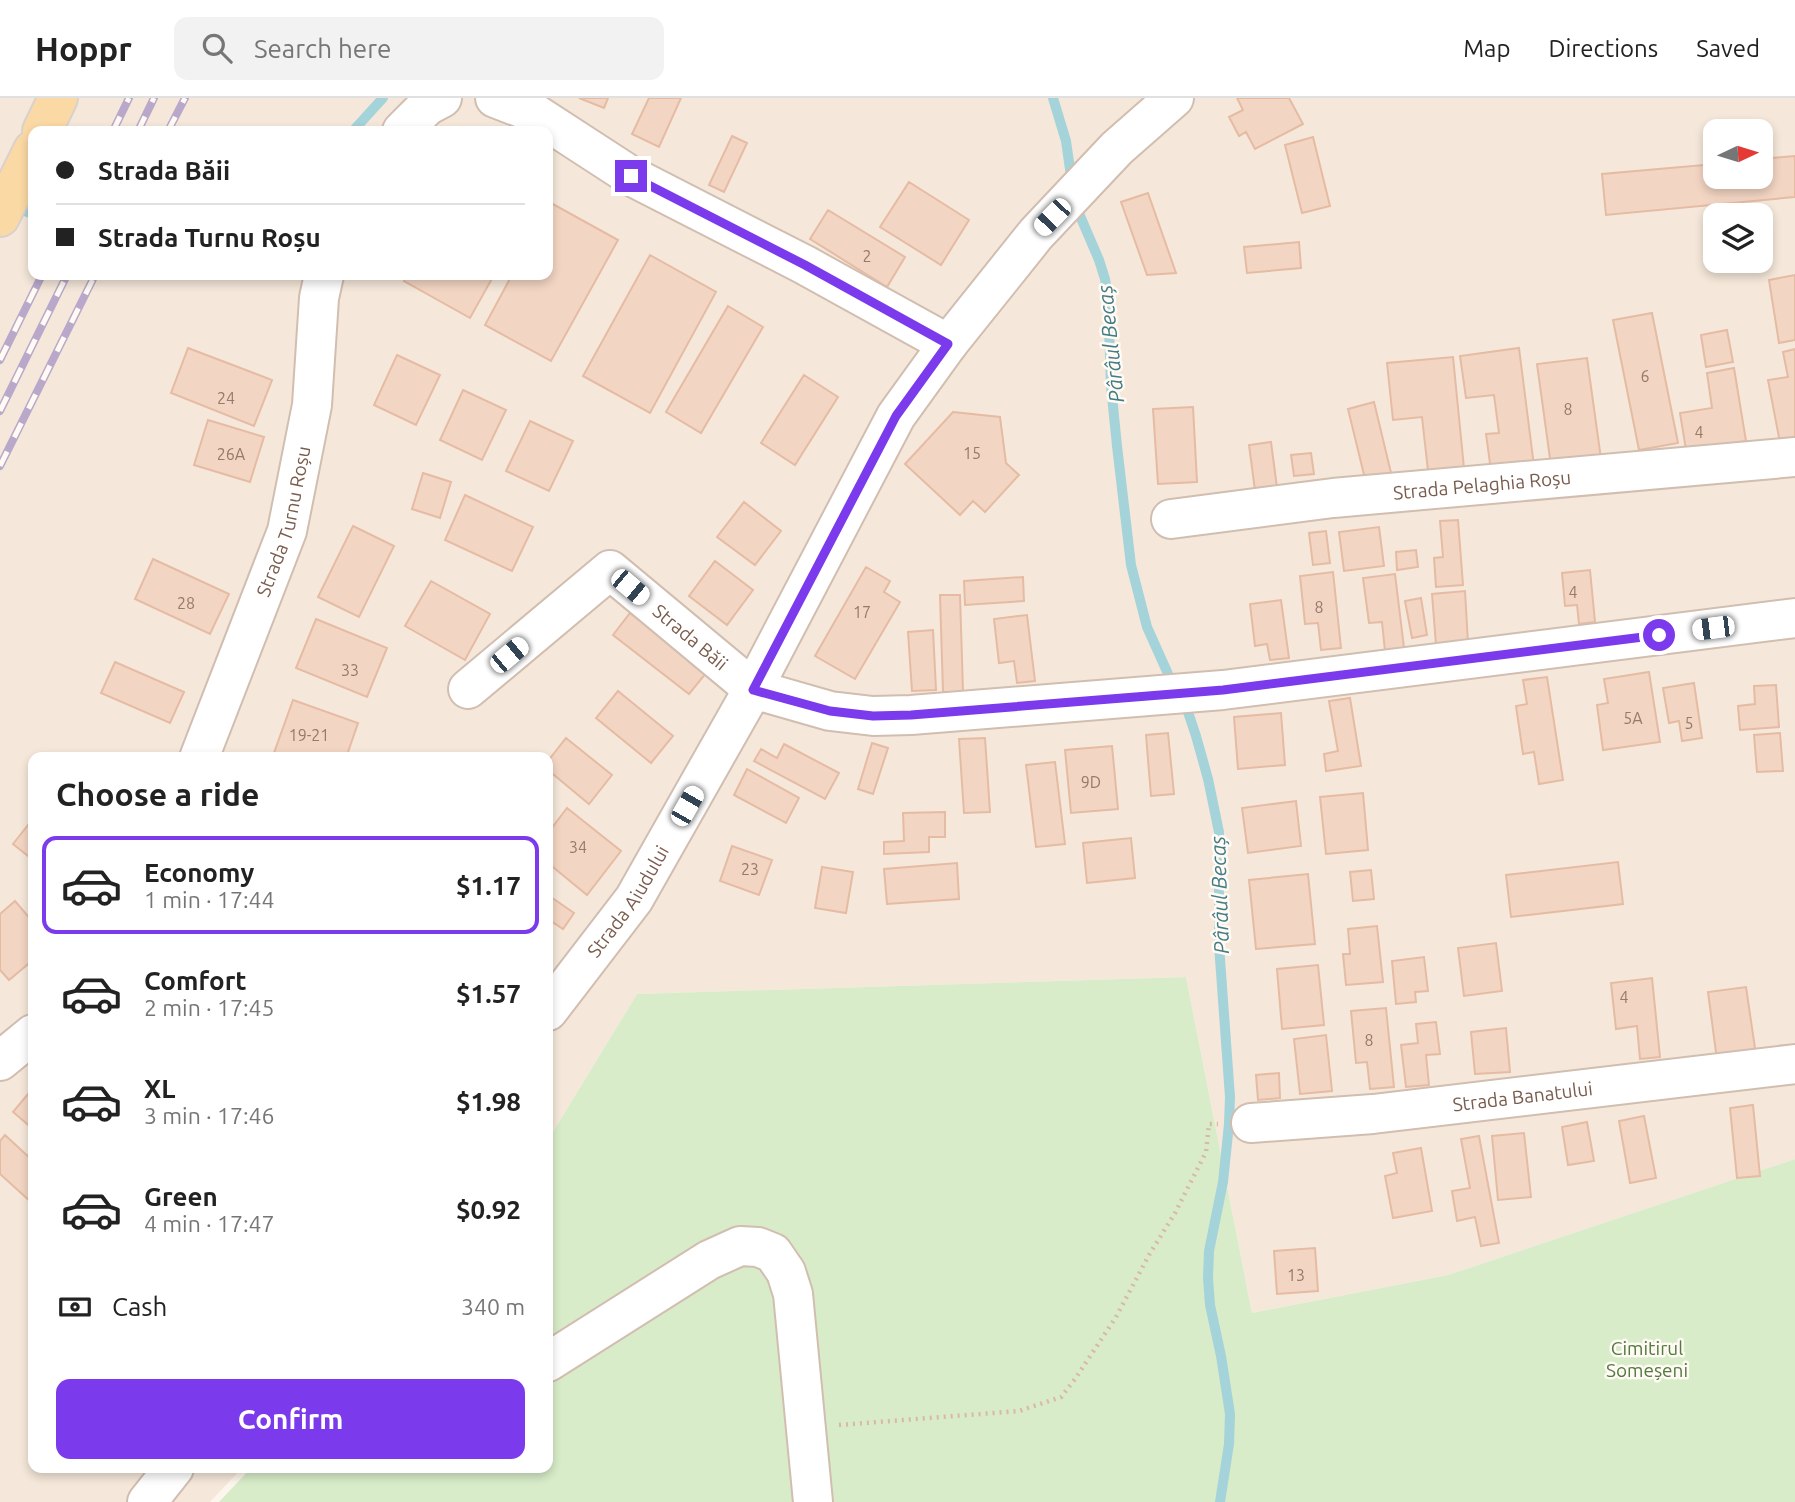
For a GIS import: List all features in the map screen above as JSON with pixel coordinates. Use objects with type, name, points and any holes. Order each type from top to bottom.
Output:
[{"type":"main road","points":[[44,126],[58,98]]},
{"type":"main road","points":[[0,217],[18,169]]},
{"type":"street","points":[[407,126],[427,106],[442,98]]},
{"type":"street","points":[[495,98],[534,113],[631,176],[805,265],[948,344]]},
{"type":"street","name":"Strada Aiudului","points":[[553,1005],[634,899],[753,690],[896,416],[948,344],[1036,234],[1118,148],[1174,98]]},
{"type":"street","name":"Strada Turnu Roșu","points":[[201,752],[286,531],[312,405],[319,298],[323,280]]},
{"type":"street","name":"Strada Pelaghia Roșu","points":[[1171,519],[1332,498],[1795,457]]},
{"type":"street","name":"Strada Băii","points":[[468,690],[610,570],[753,690],[830,711],[873,716],[1223,690],[1795,618]]},
{"type":"street","points":[[0,1061],[28,1038]]},
{"type":"street","name":"Strada Banatului","points":[[1251,1123],[1373,1114],[1795,1063]]},
{"type":"street","points":[[553,1359],[709,1259],[740,1246],[758,1247],[773,1253],[786,1272],[793,1294],[813,1502]]},
{"type":"street","points":[[147,1502],[170,1473]]},
{"type":"path","points":[[806,1428],[1019,1411],[1060,1397],[1116,1317],[1175,1213],[1206,1152],[1209,1124]]},
{"type":"shaded area","points":[[0,98],[1795,98],[1795,1159],[1448,1275],[1252,1313],[1186,977],[637,994],[553,1132],[553,752],[28,752],[28,1473],[237,1473],[210,1502],[0,1502]]},
{"type":"green space","name":"Cimitirul Someșeni","points":[[1186,977],[1252,1313],[1448,1275],[1795,1159],[1795,1502],[219,1502],[246,1473],[553,1473],[553,1132],[637,994]]},
{"type":"building","points":[[579,98],[608,98],[604,108]]},
{"type":"building","points":[[649,98],[681,98],[659,147],[632,134]]},
{"type":"building","points":[[1237,98],[1289,98],[1303,124],[1255,149],[1246,132],[1239,136],[1229,117],[1243,110]]},
{"type":"building","points":[[732,136],[747,143],[724,192],[709,185]]},
{"type":"building","points":[[1313,137],[1330,206],[1302,213],[1285,145]]},
{"type":"building","points":[[1795,156],[1795,197],[1703,203],[1703,206],[1606,215],[1602,174],[1703,165],[1703,189],[1773,189],[1773,158]]},
{"type":"building","points":[[909,182],[969,220],[941,265],[880,227]]},
{"type":"building","points":[[1148,193],[1176,273],[1147,275],[1121,202]]},
{"type":"building","points":[[553,204],[618,240],[551,361],[485,325],[509,280],[553,280]]},
{"type":"building","points":[[828,210],[905,257],[887,287],[810,239]]},
{"type":"building","points":[[1299,242],[1301,268],[1247,273],[1244,247]]},
{"type":"building","points":[[650,255],[716,292],[650,413],[583,376]]},
{"type":"building","points":[[1795,275],[1795,340],[1779,343],[1769,280]]},
{"type":"building","points":[[404,280],[491,280],[470,318]]},
{"type":"building","points":[[728,306],[763,327],[701,433],[666,412]]},
{"type":"building","points":[[1652,313],[1678,443],[1639,450],[1613,320]]},
{"type":"building","points":[[1727,330],[1733,362],[1706,367],[1701,335]]},
{"type":"building","points":[[188,348],[272,380],[254,426],[171,393]]},
{"type":"building","points":[[1519,348],[1534,466],[1491,471],[1486,434],[1499,433],[1494,395],[1466,398],[1460,356]]},
{"type":"building","points":[[1795,349],[1795,445],[1781,448],[1768,380],[1788,377],[1783,352]]},
{"type":"building","points":[[397,355],[440,375],[416,425],[374,405]]},
{"type":"building","points":[[1453,357],[1464,468],[1428,471],[1422,417],[1393,420],[1387,363]]},
{"type":"building","points":[[1587,358],[1602,466],[1552,473],[1537,364]]},
{"type":"building","points":[[1734,368],[1746,441],[1686,450],[1680,413],[1712,408],[1707,373]]},
{"type":"building","points":[[804,375],[838,397],[795,465],[761,443]]},
{"type":"building","points":[[463,390],[506,410],[482,460],[440,440]]},
{"type":"building","points":[[1374,402],[1392,477],[1366,483],[1348,409]]},
{"type":"building","points":[[1193,407],[1197,482],[1158,484],[1153,409]]},
{"type":"building","points":[[953,412],[1000,417],[1006,463],[1019,475],[985,512],[973,501],[960,515],[905,464]]},
{"type":"building","points":[[208,420],[264,437],[250,482],[194,465]]},
{"type":"building","points":[[530,421],[573,441],[549,491],[506,471]]},
{"type":"building","points":[[1271,442],[1278,495],[1256,498],[1249,445]]},
{"type":"building","points":[[1311,453],[1314,474],[1294,476],[1291,455]]},
{"type":"building","points":[[423,473],[451,482],[440,518],[412,509]]},
{"type":"building","points":[[465,495],[533,527],[512,571],[445,540]]},
{"type":"building","points":[[744,502],[781,531],[755,565],[717,537]]},
{"type":"building","points":[[1458,520],[1463,585],[1436,587],[1434,558],[1443,557],[1440,521]]},
{"type":"building","points":[[353,526],[394,546],[359,617],[318,597]]},
{"type":"building","points":[[1379,527],[1384,566],[1344,571],[1339,532]]},
{"type":"building","points":[[1326,531],[1330,563],[1313,565],[1309,533]]},
{"type":"building","points":[[1416,550],[1418,567],[1397,570],[1396,552]]},
{"type":"building","points":[[153,559],[229,594],[210,634],[135,599]]},
{"type":"building","points":[[715,561],[753,590],[727,625],[689,596]]},
{"type":"building","points":[[866,567],[890,581],[884,592],[900,602],[855,679],[815,656]]},
{"type":"building","points":[[1590,570],[1595,622],[1579,624],[1577,605],[1565,606],[1562,573]]},
{"type":"building","points":[[1333,572],[1341,648],[1321,650],[1318,623],[1305,624],[1300,576]]},
{"type":"building","points":[[1395,574],[1404,648],[1385,651],[1382,622],[1369,623],[1363,578]]},
{"type":"building","points":[[1023,577],[1024,601],[965,605],[964,581]]},
{"type":"building","points":[[431,581],[490,614],[465,660],[405,626]]},
{"type":"building","points":[[1465,591],[1468,643],[1436,645],[1432,594]]},
{"type":"building","points":[[940,595],[960,595],[963,692],[943,692]]},
{"type":"building","points":[[1421,598],[1427,635],[1412,638],[1405,601]]},
{"type":"building","points":[[1281,600],[1289,658],[1270,660],[1267,644],[1255,646],[1250,604]]},
{"type":"building","points":[[630,613],[707,672],[689,694],[613,635]]},
{"type":"building","points":[[1027,615],[1035,681],[1017,683],[1014,661],[999,663],[994,619]]},
{"type":"building","points":[[316,619],[387,648],[367,697],[296,668]]},
{"type":"building","points":[[933,630],[936,690],[912,691],[908,632]]},
{"type":"building","points":[[115,662],[184,692],[170,723],[101,693]]},
{"type":"building","points":[[1649,672],[1660,742],[1603,750],[1597,705],[1608,703],[1604,679]]},
{"type":"building","points":[[1547,677],[1563,780],[1539,784],[1534,752],[1523,754],[1516,706],[1527,704],[1523,680]]},
{"type":"building","points":[[1694,683],[1702,738],[1682,741],[1679,721],[1669,723],[1663,688]]},
{"type":"building","points":[[1776,685],[1779,727],[1740,730],[1738,706],[1755,704],[1754,686]]},
{"type":"building","points":[[618,691],[673,736],[651,763],[596,718]]},
{"type":"building","points":[[1350,698],[1361,766],[1326,771],[1324,754],[1338,751],[1329,701]]},
{"type":"building","points":[[293,700],[358,723],[348,752],[274,752]]},
{"type":"building","points":[[1281,713],[1285,765],[1238,769],[1234,717]]},
{"type":"building","points":[[1168,733],[1174,794],[1151,796],[1146,735]]},
{"type":"building","points":[[1780,733],[1783,771],[1757,772],[1754,735]]},
{"type":"building","points":[[566,738],[612,775],[589,804],[553,774],[553,755]]},
{"type":"building","points":[[985,738],[990,812],[964,813],[959,739]]},
{"type":"building","points":[[872,743],[888,748],[873,794],[858,789]]},
{"type":"building","points":[[784,744],[839,773],[825,799],[754,761],[761,749],[777,758]]},
{"type":"building","points":[[1112,746],[1118,809],[1071,813],[1065,750]]},
{"type":"building","points":[[1055,762],[1065,844],[1036,847],[1026,765]]},
{"type":"building","points":[[747,769],[799,798],[786,823],[734,795]]},
{"type":"building","points":[[1363,793],[1368,850],[1326,854],[1320,797]]},
{"type":"building","points":[[1296,801],[1301,846],[1248,853],[1242,808]]},
{"type":"building","points":[[567,808],[621,851],[587,895],[553,867],[553,826]]},
{"type":"building","points":[[945,812],[945,837],[929,837],[929,852],[884,854],[884,842],[904,841],[903,813]]},
{"type":"building","points":[[28,825],[28,856],[13,844]]},
{"type":"building","points":[[1131,838],[1135,878],[1087,883],[1083,843]]},
{"type":"building","points":[[732,846],[772,860],[759,895],[720,881]]},
{"type":"building","points":[[1618,862],[1623,904],[1511,917],[1506,875]]},
{"type":"building","points":[[957,863],[959,899],[887,904],[884,869]]},
{"type":"building","points":[[822,867],[853,872],[846,913],[815,908]]},
{"type":"building","points":[[1371,870],[1374,899],[1353,901],[1350,872]]},
{"type":"building","points":[[1308,874],[1315,944],[1256,949],[1249,880]]},
{"type":"building","points":[[553,898],[574,913],[563,929],[553,922]]},
{"type":"building","points":[[15,901],[28,916],[28,964],[9,980],[0,970],[0,914]]},
{"type":"building","points":[[1377,926],[1383,982],[1346,985],[1343,954],[1350,954],[1348,929]]},
{"type":"building","points":[[1496,943],[1502,991],[1464,996],[1458,948]]},
{"type":"building","points":[[1424,957],[1428,991],[1415,992],[1416,1002],[1396,1004],[1392,961]]},
{"type":"building","points":[[1318,965],[1324,1025],[1282,1029],[1277,969]]},
{"type":"building","points":[[1652,978],[1660,1057],[1640,1059],[1637,1026],[1616,1029],[1611,983]]},
{"type":"building","points":[[1746,987],[1756,1055],[1717,1060],[1708,992]]},
{"type":"building","points":[[1386,1008],[1394,1087],[1370,1089],[1367,1062],[1356,1063],[1351,1011]]},
{"type":"building","points":[[1436,1022],[1440,1054],[1426,1055],[1429,1085],[1406,1087],[1401,1045],[1418,1043],[1416,1024]]},
{"type":"building","points":[[1506,1028],[1510,1072],[1475,1074],[1471,1032]]},
{"type":"building","points":[[1326,1035],[1332,1091],[1300,1094],[1294,1039]]},
{"type":"building","points":[[1279,1073],[1280,1098],[1258,1100],[1256,1075]]},
{"type":"building","points":[[28,1094],[28,1125],[13,1112]]},
{"type":"building","points":[[1753,1105],[1760,1176],[1737,1178],[1730,1108]]},
{"type":"building","points":[[1644,1116],[1656,1178],[1630,1183],[1619,1121]]},
{"type":"building","points":[[1587,1122],[1594,1161],[1568,1165],[1562,1127]]},
{"type":"building","points":[[1524,1133],[1531,1197],[1498,1200],[1492,1136]]},
{"type":"building","points":[[5,1135],[28,1156],[28,1199],[0,1174],[0,1141]]},
{"type":"building","points":[[1479,1136],[1499,1243],[1481,1246],[1475,1217],[1457,1221],[1452,1191],[1470,1188],[1461,1139]]},
{"type":"building","points":[[1421,1148],[1432,1211],[1393,1218],[1385,1176],[1397,1173],[1393,1153]]},
{"type":"building","points":[[1315,1248],[1318,1291],[1277,1294],[1274,1251]]},
{"type":"waterway","name":"Pârâul Becaș","points":[[358,126],[383,98]]},
{"type":"waterway","name":"Pârâul Becaș","points":[[1053,98],[1066,141],[1072,183]]},
{"type":"waterway","name":"Pârâul Becaș","points":[[1075,204],[1099,260],[1108,297],[1111,386],[1131,565],[1147,627],[1173,685]]},
{"type":"waterway","name":"Pârâul Becaș","points":[[14,207],[28,212]]},
{"type":"waterway","name":"Pârâul Becaș","points":[[1182,701],[1196,736],[1219,832],[1219,945],[1230,1097],[1223,1182],[1209,1251],[1208,1278],[1210,1305],[1230,1414],[1229,1444],[1220,1502]]},
{"type":"railway","points":[[115,126],[129,98]]},
{"type":"railway","points":[[140,126],[154,98]]},
{"type":"railway","points":[[171,126],[185,98]]},
{"type":"railway","points":[[0,360],[40,280]]},
{"type":"railway","points":[[0,411],[65,280]]},
{"type":"railway","points":[[0,466],[93,280]]},
{"type":"route","points":[[631,176],[805,265],[948,344],[896,416],[753,690],[830,711],[873,716],[911,715],[1223,690],[1659,635]]}]
